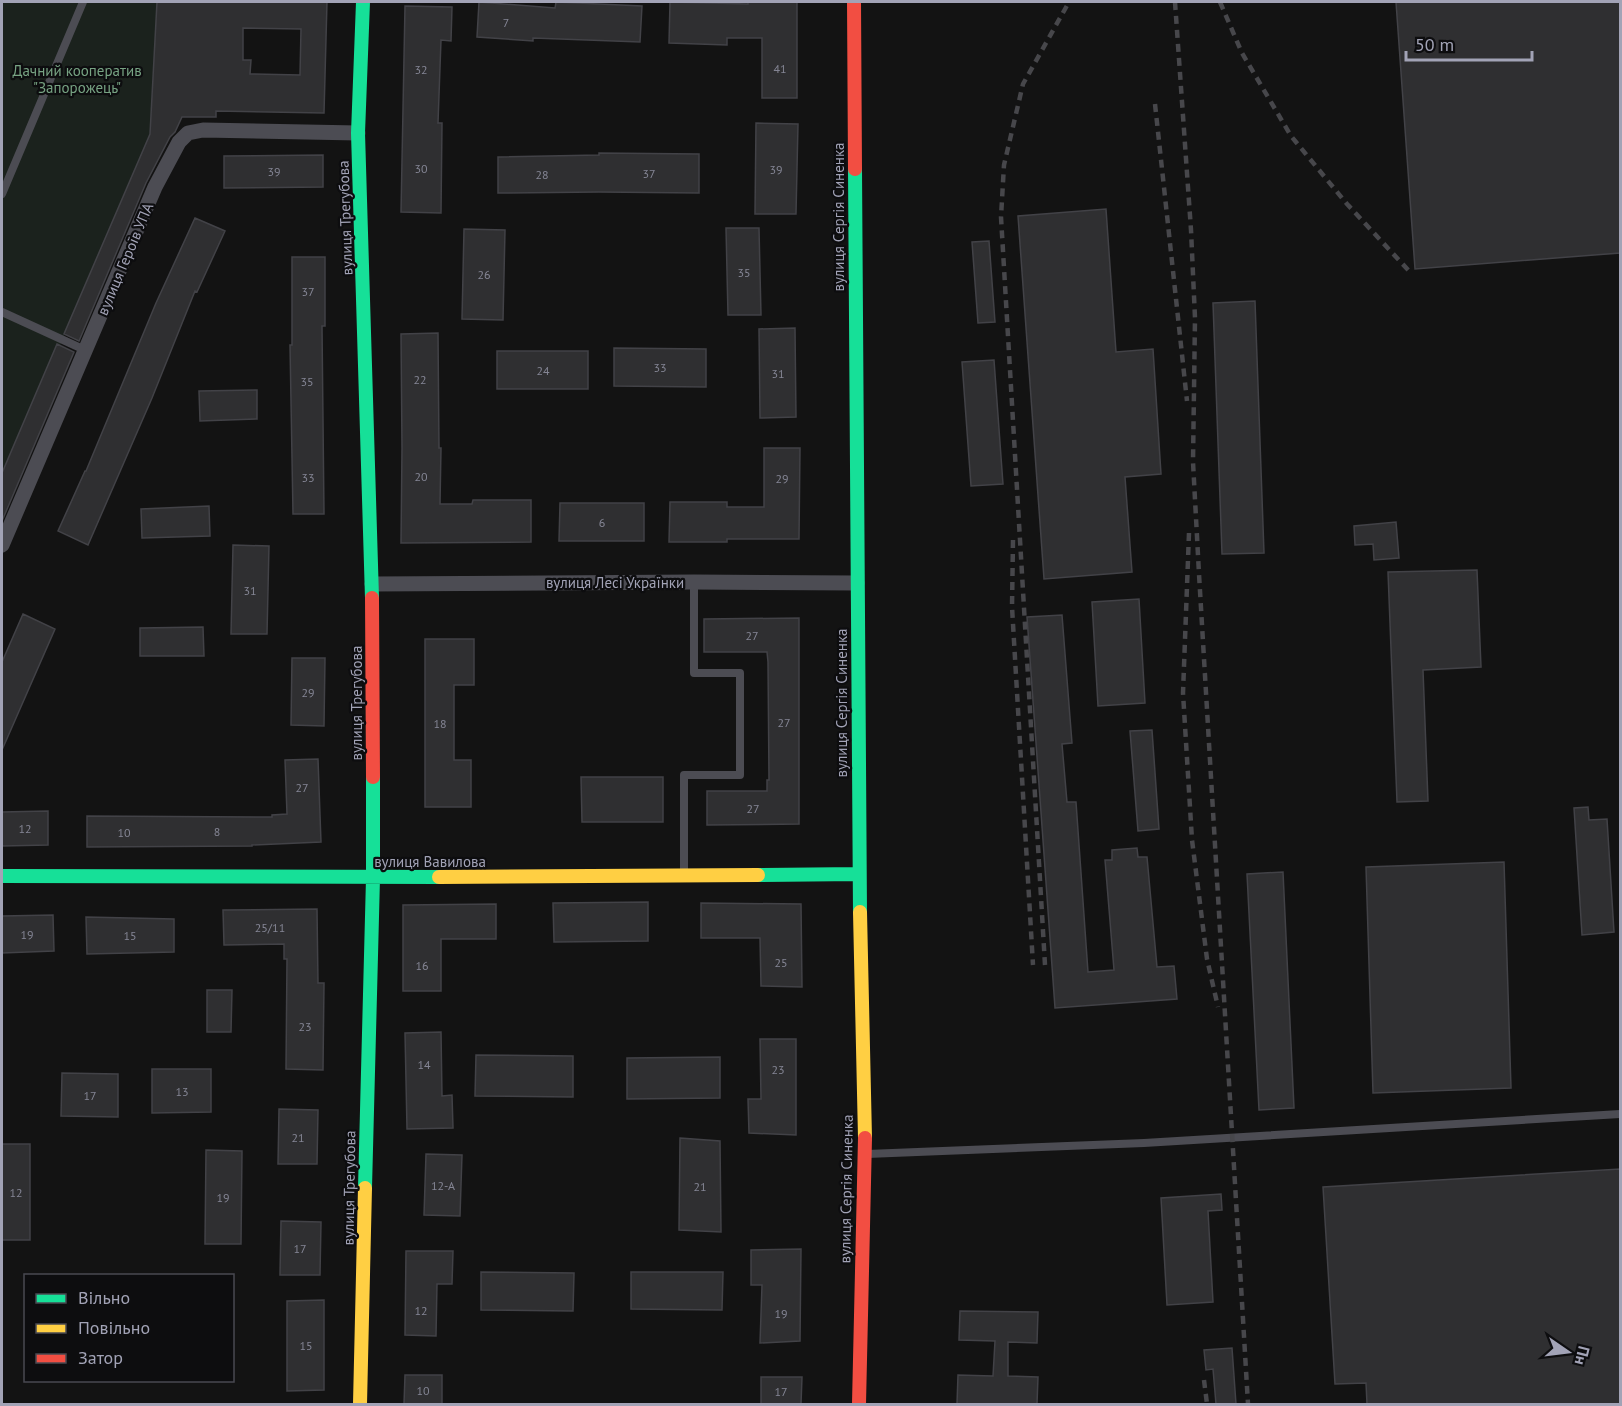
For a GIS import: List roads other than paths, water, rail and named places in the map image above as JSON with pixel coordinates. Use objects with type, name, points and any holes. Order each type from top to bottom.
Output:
[{"type":"street","name":"вулиця Трегубова","points":[[360,1404],[372,878],[372,584],[358,133],[363,2]]},
{"type":"street","name":"вулиця Сергія Синенка","points":[[854,2],[859,874],[865,1154],[859,1404]]},
{"type":"street","name":"вулиця Героїв УПА","points":[[2,545],[155,187],[179,142],[188,133],[203,130],[358,133]]},
{"type":"street","name":"вулиця Лесі Українки","points":[[372,584],[857,583]]},
{"type":"street","name":"вулиця Вавилова","points":[[2,876],[372,878],[859,874]]},
{"type":"lane","points":[[2,194],[83,2]]},
{"type":"lane","points":[[2,312],[86,350]]},
{"type":"lane","points":[[684,876],[684,775],[741,775],[740,673],[694,673],[694,582]]},
{"type":"lane","points":[[865,1154],[1144,1143],[1620,1114]]},
{"type":"railway","points":[[1045,965],[1001,217],[1004,165],[1023,84],[1069,2]]},
{"type":"railway","points":[[1175,2],[1195,318],[1193,462],[1248,1404]]},
{"type":"railway","points":[[1220,2],[1242,53],[1291,136],[1347,204],[1410,272]]},
{"type":"railway","points":[[1155,104],[1187,401]]},
{"type":"railway","points":[[1189,533],[1183,693],[1192,840],[1207,959],[1218,1007]]},
{"type":"railway","points":[[1013,540],[1012,607],[1033,965]]},
{"type":"railway","points":[[1204,1380],[1207,1404]]},
{"type":"park label","name":"Дачний кооператив \"Запорожець\"","points":[[77,78]]}]
